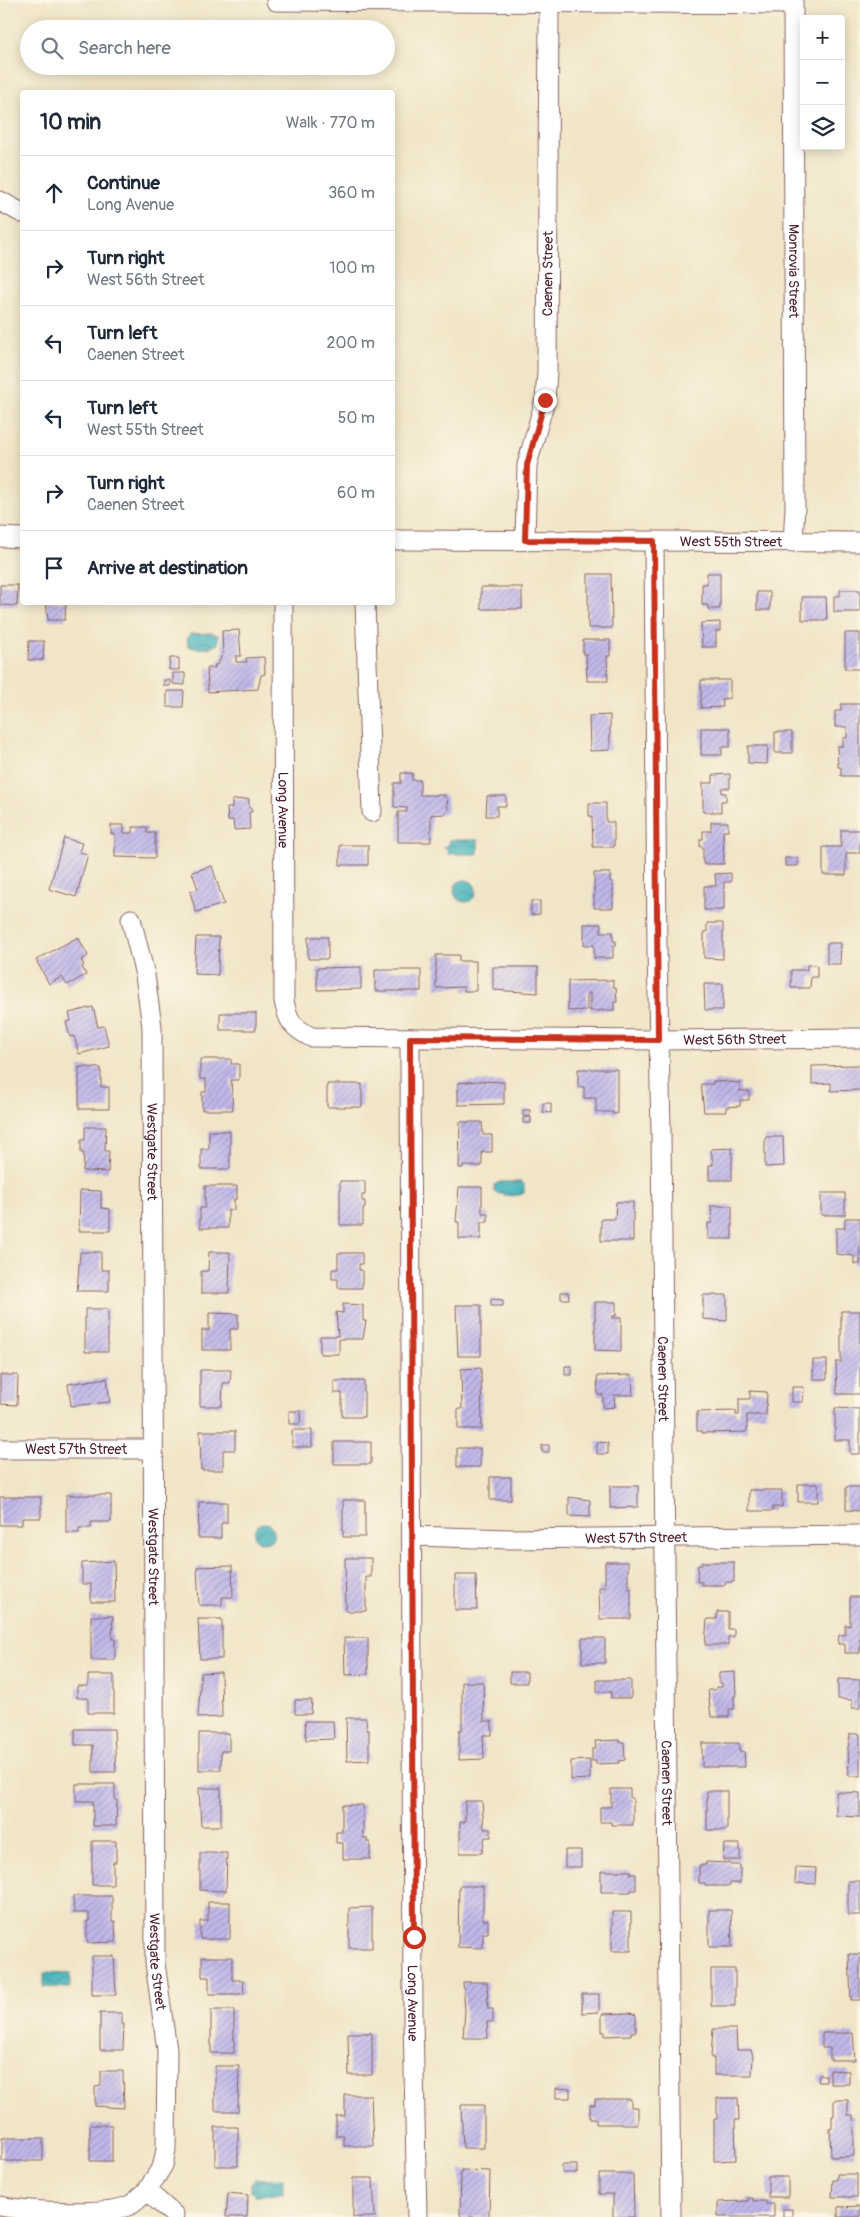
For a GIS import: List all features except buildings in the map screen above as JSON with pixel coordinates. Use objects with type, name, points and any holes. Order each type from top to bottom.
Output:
[{"type":"street","points":[[276,1],[549,4],[793,2]]},
{"type":"street","name":"Monrovia Street","points":[[793,2],[795,497],[793,542]]},
{"type":"street","name":"Caenen Street","points":[[525,540],[527,465],[545,400],[547,372],[549,4]]},
{"type":"street","points":[[0,201],[20,212]]},
{"type":"street","points":[[0,537],[20,538]]},
{"type":"street","name":"West 55th Street","points":[[395,540],[860,542]]},
{"type":"street","name":"Caenen Street","points":[[654,541],[671,2217]]},
{"type":"street","name":"Long Avenue","points":[[283,605],[284,1000],[287,1017]]},
{"type":"street","points":[[365,605],[372,812]]},
{"type":"street","name":"Westgate Street","points":[[0,2206],[26,2211],[106,2210],[131,2205],[147,2191],[164,2165],[167,2123],[166,2050],[155,1963],[152,1027],[145,976],[131,919]]},
{"type":"street","name":"West 56th Street","points":[[287,1017],[297,1030],[311,1037],[658,1040],[860,1038]]},
{"type":"street","name":"Long Avenue","points":[[410,1038],[416,2217]]},
{"type":"street","name":"West 57th Street","points":[[0,1449],[152,1449]]},
{"type":"street","name":"West 57th Street","points":[[412,1536],[510,1539],[860,1536]]},
{"type":"street","points":[[147,2191],[174,2215]]},
{"type":"water","points":[[212,633],[218,635],[218,644],[204,648],[188,646],[187,637],[190,634]]},
{"type":"water","points":[[449,840],[478,840],[478,854],[448,854],[448,849],[444,847],[448,845]]},
{"type":"water","points":[[465,880],[473,883],[476,891],[473,899],[465,902],[457,899],[454,891],[457,883]]},
{"type":"water","points":[[500,1182],[521,1182],[524,1184],[524,1193],[513,1196],[494,1192],[494,1185]]},
{"type":"water","points":[[260,1523],[268,1523],[274,1529],[274,1537],[268,1543],[260,1543],[254,1537],[254,1529]]},
{"type":"water","points":[[44,1973],[70,1974],[70,1988],[44,1987]]},
{"type":"water","points":[[283,2178],[283,2194],[255,2195],[255,2191],[251,2191],[251,2183],[254,2183],[254,2179]]},
{"type":"route","points":[[414,1937],[410,1038],[658,1040],[654,541],[525,540],[527,465],[545,400]]}]
